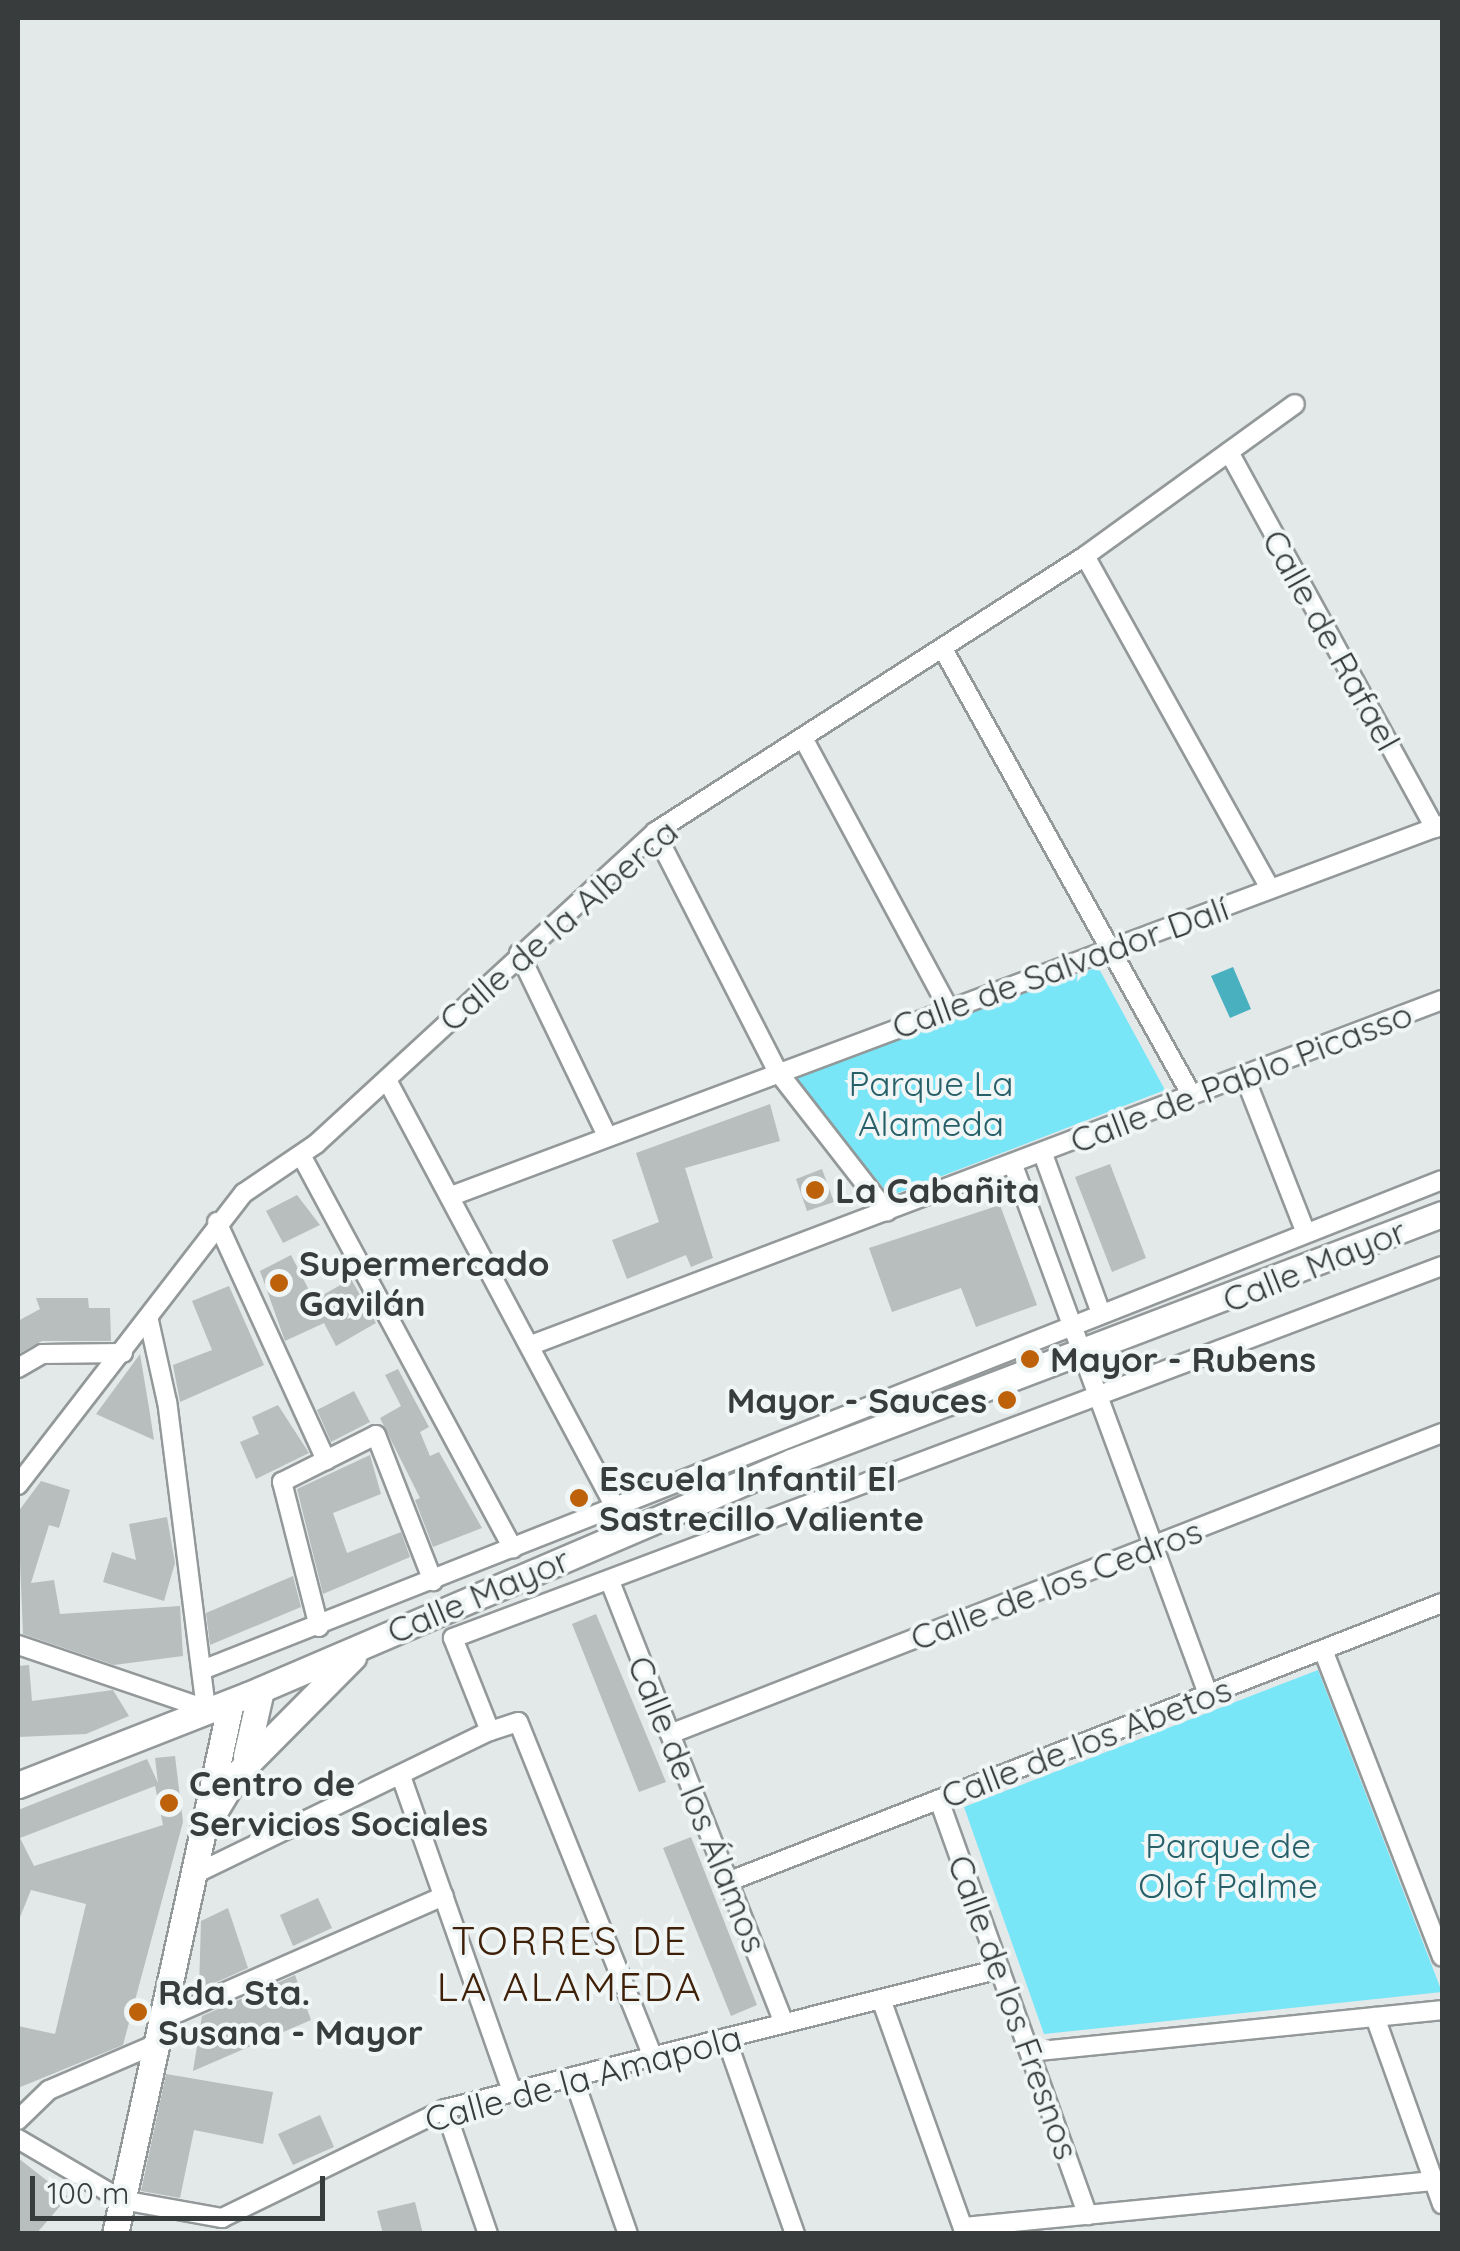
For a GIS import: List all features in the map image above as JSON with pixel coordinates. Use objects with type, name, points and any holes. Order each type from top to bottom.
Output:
[{"type":"street","name":"Calle de la Alberca","points":[[18,1485],[149,1321],[218,1222],[387,1080],[519,953],[655,832],[1085,556],[1295,404]]},
{"type":"street","name":"Calle de Rafael","points":[[1229,452],[1438,826]]},
{"type":"street","points":[[1085,556],[1270,889]]},
{"type":"street","points":[[943,649],[1190,1094]]},
{"type":"street","points":[[802,738],[948,1009]]},
{"type":"street","name":"Calle de Salvador Dalí","points":[[454,1196],[1438,826]]},
{"type":"street","points":[[655,832],[778,1072],[887,1212]]},
{"type":"street","points":[[519,953],[607,1136]]},
{"type":"street","name":"Calle de Pablo Picasso","points":[[534,1344],[1442,1000]]},
{"type":"street","points":[[1244,1074],[1306,1231]]},
{"type":"street","points":[[387,1080],[534,1344],[616,1508]]},
{"type":"street","points":[[1043,1154],[1100,1311]]},
{"type":"street","points":[[301,1156],[514,1548]]},
{"type":"street","points":[[1013,1164],[1208,1694]]},
{"type":"street","name":"Calle Mayor","points":[[202,1670],[319,1627],[1100,1311],[1442,1180]]},
{"type":"street","name":"Calle Mayor","points":[[18,1785],[194,1713],[262,1690],[791,1462],[1083,1355],[1442,1214]]},
{"type":"street","points":[[218,1222],[326,1460]]},
{"type":"street","name":"Calle Mayor","points":[[490,1731],[454,1638],[611,1584],[1442,1266]]},
{"type":"street","points":[[149,1321],[202,1670],[194,1713],[207,1748],[210,1794]]},
{"type":"street","points":[[18,1368],[42,1354],[123,1352]]},
{"type":"street","name":"Calle de los Cedros","points":[[670,1734],[1442,1433]]},
{"type":"street","points":[[319,1627],[282,1482],[376,1435],[433,1581]]},
{"type":"street","name":"Calle de los Álamos","points":[[611,1584],[784,2024]]},
{"type":"street","name":"Calle de los Abetos","points":[[730,1882],[1442,1603]]},
{"type":"street","points":[[237,1774],[368,1642]]},
{"type":"street","points":[[18,1646],[194,1713]]},
{"type":"street","points":[[1323,1650],[1442,1957]]},
{"type":"street","points":[[206,1826],[253,1744],[262,1690]]},
{"type":"street","points":[[115,2234],[231,1702]]},
{"type":"street","points":[[194,1874],[490,1731],[518,1722],[652,2057]]},
{"type":"street","points":[[402,1776],[512,2092]]},
{"type":"street","name":"Calle de los Fresnos","points":[[939,1800],[1088,2215]]},
{"type":"street","points":[[18,2120],[49,2090],[157,2033],[444,1896]]},
{"type":"street","name":"Calle de la Amapola","points":[[122,2200],[222,2218],[445,2109],[1000,1970]]},
{"type":"street","points":[[881,1999],[964,2230],[1438,2181]]},
{"type":"street","points":[[1030,2052],[1442,2010]]},
{"type":"street","points":[[1375,2017],[1438,2181],[1442,2204]]},
{"type":"street","points":[[726,2038],[794,2234]]},
{"type":"street","points":[[573,2077],[628,2234]]},
{"type":"street","points":[[445,2109],[488,2234]]},
{"type":"street","points":[[18,2139],[122,2200]]},
{"type":"green space","name":"Parque La Alameda","points":[[1098,967],[1165,1090],[890,1196],[793,1076]]},
{"type":"green space","name":"Parque de Olof Palme","points":[[1318,1670],[1442,1992],[1044,2034],[964,1807]]},
{"type":"shaded area","points":[[1233,967],[1251,1009],[1230,1018],[1211,976]]},
{"type":"building","points":[[770,1104],[780,1141],[685,1168],[713,1258],[691,1267],[686,1255],[627,1279],[612,1240],[659,1222],[636,1153]]},
{"type":"building","points":[[1110,1164],[1146,1258],[1112,1272],[1075,1177]]},
{"type":"building","name":"La Cabañita","points":[[822,1169],[834,1202],[807,1211],[796,1179]]},
{"type":"building","points":[[297,1195],[320,1225],[283,1243],[266,1211]]},
{"type":"building","points":[[1000,1205],[1037,1305],[976,1327],[961,1288],[892,1312],[869,1248]]},
{"type":"building","points":[[291,1255],[314,1300],[351,1279],[376,1323],[336,1346],[324,1323],[285,1341],[260,1271]]},
{"type":"building","points":[[229,1286],[264,1365],[180,1402],[173,1365],[212,1350],[192,1301]]},
{"type":"building","points":[[36,1298],[88,1298],[89,1308],[110,1308],[111,1341],[42,1341],[18,1354],[18,1321],[40,1309]]},
{"type":"building","points":[[140,1354],[149,1408],[154,1440],[96,1414]]},
{"type":"building","points":[[398,1369],[429,1427],[420,1432],[430,1456],[439,1452],[482,1528],[433,1547],[415,1500],[420,1498],[380,1418],[401,1406],[385,1375]]},
{"type":"building","points":[[354,1391],[370,1422],[331,1442],[317,1410]]},
{"type":"building","points":[[278,1405],[309,1453],[256,1479],[240,1442],[259,1434],[252,1417]]},
{"type":"building","points":[[370,1455],[381,1494],[333,1513],[347,1553],[401,1532],[410,1557],[323,1594],[297,1489]]},
{"type":"building","points":[[41,1481],[70,1490],[59,1528],[49,1525],[31,1583],[54,1580],[60,1614],[180,1606],[183,1656],[114,1665],[23,1634],[18,1512]]},
{"type":"building","points":[[167,1517],[175,1563],[164,1601],[103,1582],[112,1552],[136,1560],[129,1524]]},
{"type":"building","points":[[293,1576],[301,1607],[210,1645],[206,1613]]},
{"type":"building","points":[[596,1614],[666,1782],[639,1792],[572,1624]]},
{"type":"building","points":[[29,1665],[32,1701],[113,1690],[129,1716],[86,1734],[18,1737],[18,1666]]},
{"type":"building","points":[[175,1756],[183,1822],[123,2045],[18,2088],[18,2026],[55,2034],[86,1904],[31,1890],[18,1922],[18,1810],[147,1759],[158,1783],[155,1758]],"holes":[[[155,1786],[163,1825],[34,1866],[20,1838]]]},
{"type":"building","points":[[691,1837],[757,2005],[731,2016],[663,1848]]},
{"type":"building","points":[[318,1898],[332,1928],[293,1946],[280,1915]]},
{"type":"building","points":[[228,1908],[248,1968],[199,1990],[201,1921]]},
{"type":"building","points":[[295,1975],[311,2020],[193,2071],[202,2016]]},
{"type":"building","points":[[166,2074],[273,2092],[263,2144],[194,2130],[180,2198],[141,2191]]},
{"type":"building","points":[[320,2115],[334,2147],[293,2165],[278,2134]]},
{"type":"building","points":[[18,2158],[68,2197],[36,2234],[18,2234]]},
{"type":"building","points":[[415,2202],[423,2234],[383,2234],[377,2211]]},
{"type":"place","name":"La Cabañita","points":[[815,1190]]},
{"type":"place","name":"Supermercado Gavilán","points":[[279,1283]]},
{"type":"place","name":"Mayor - Rubens","points":[[1030,1359]]},
{"type":"place","name":"Mayor - Sauces","points":[[1007,1400]]},
{"type":"place","name":"Escuela Infantil El Sastrecillo Valiente","points":[[579,1498]]},
{"type":"place","name":"Centro de Servicios Sociales","points":[[169,1803]]},
{"type":"place","name":"Rda. Sta. Susana - Mayor","points":[[138,2012]]},
{"type":"district","name":"TORRES DE LA ALAMEDA","points":[[570,1963]]}]
